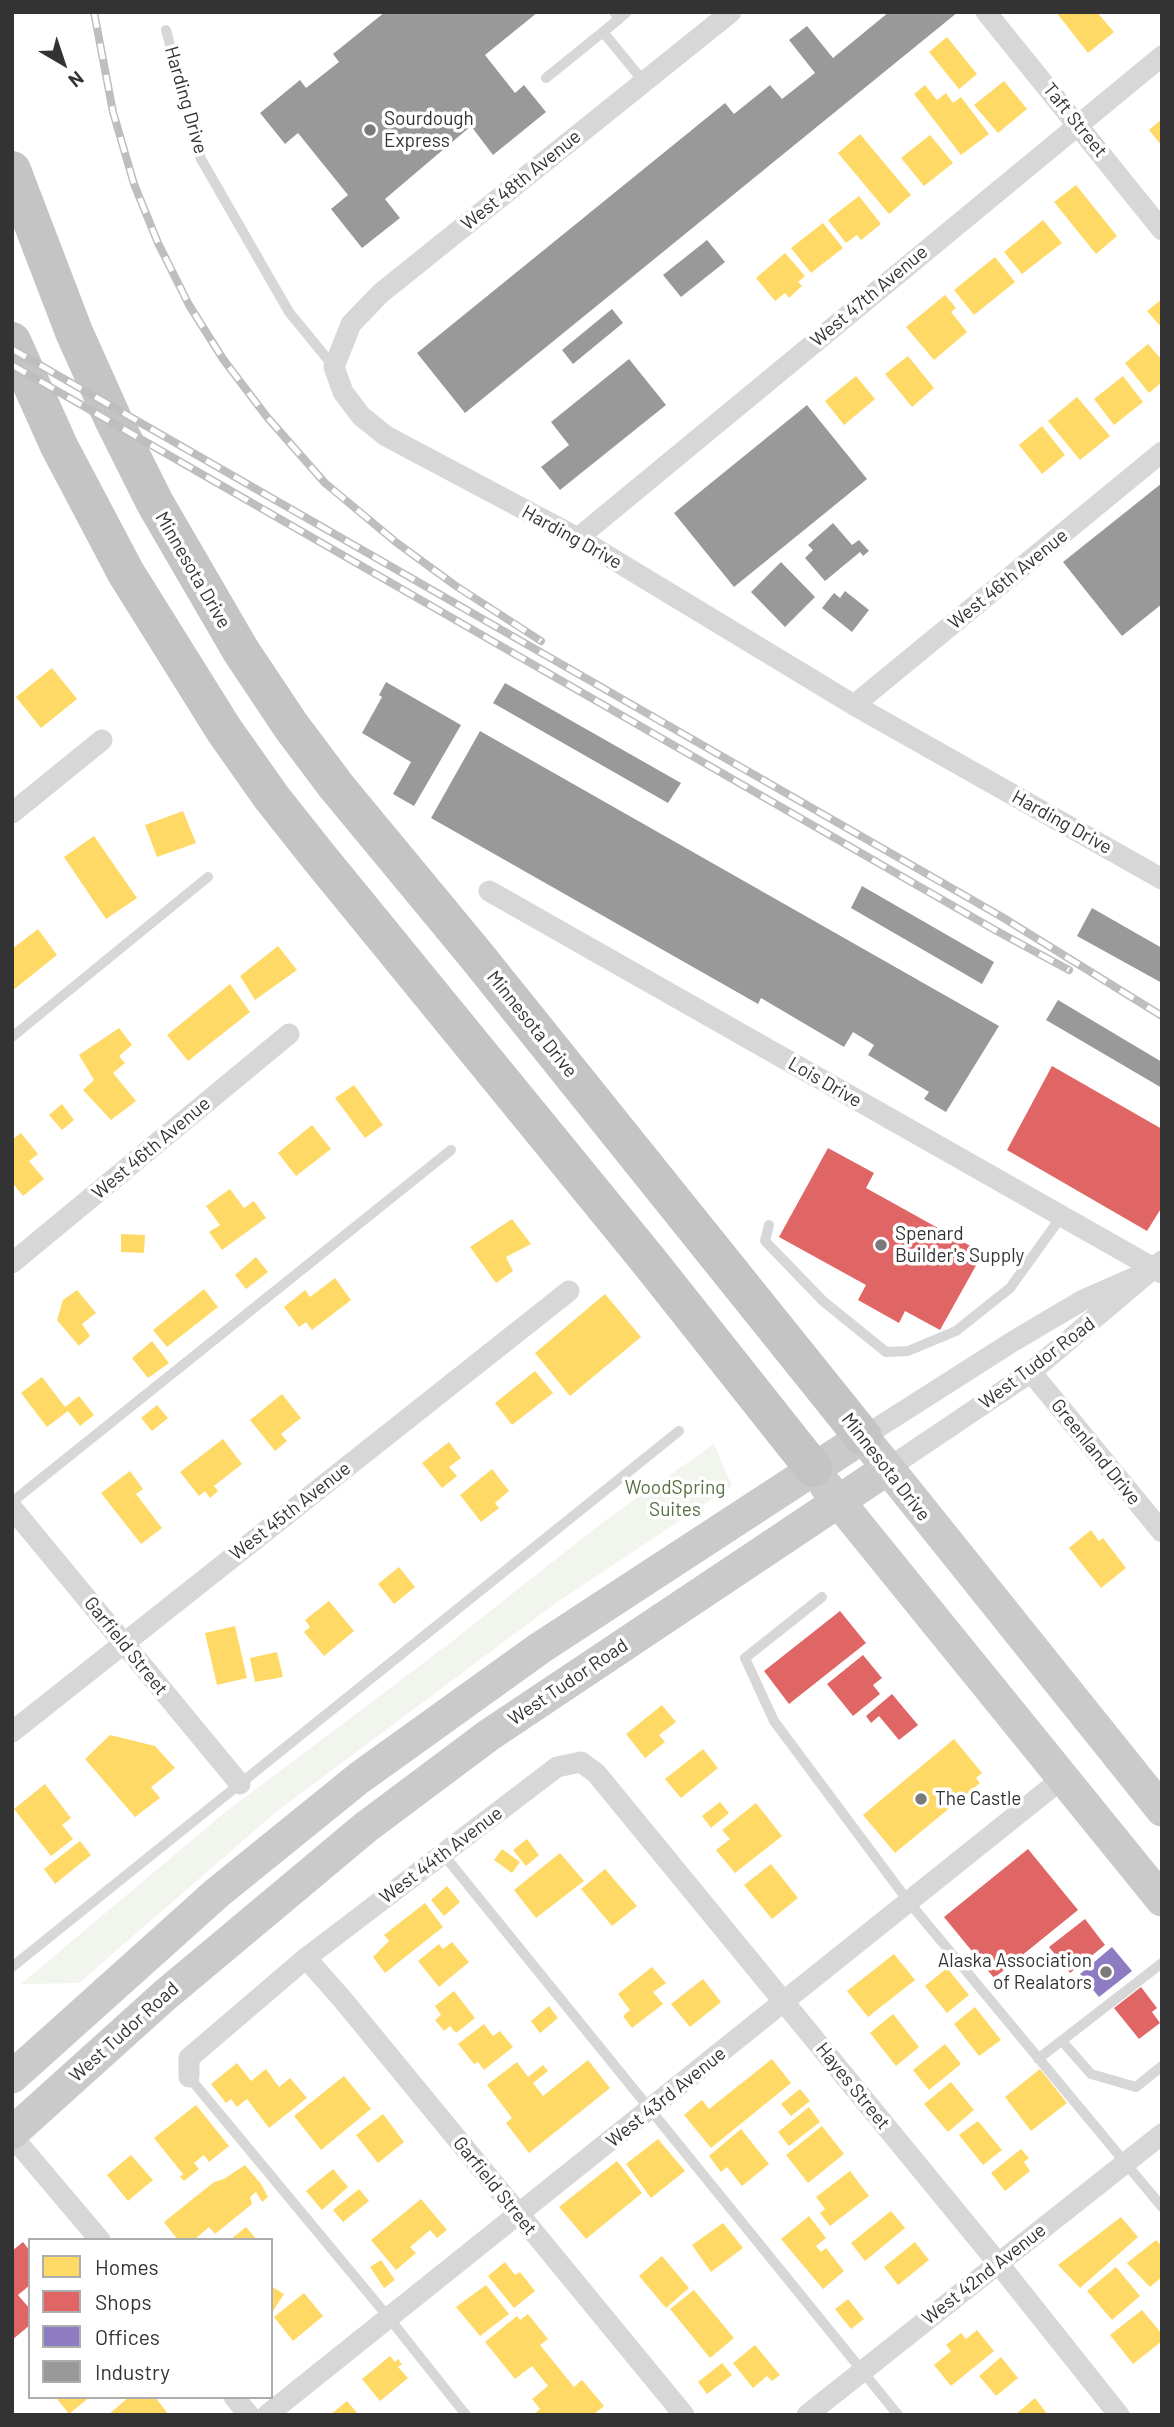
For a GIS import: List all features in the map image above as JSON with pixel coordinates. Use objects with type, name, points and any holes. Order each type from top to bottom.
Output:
[{"type":"highway","name":"Minnesota Drive","points":[[12,170],[74,332],[155,503],[234,641],[291,726],[336,786],[475,954],[863,1437]]},
{"type":"highway","points":[[12,341],[59,446],[126,573],[224,730],[272,798],[813,1468]]},
{"type":"main road","name":"West Tudor Road","points":[[12,2077],[217,1893],[359,1778],[540,1648],[863,1437]]},
{"type":"main road","name":"Minnesota Drive","points":[[863,1437],[1162,1810]]},
{"type":"main road","points":[[813,1468],[1162,1900]]},
{"type":"main road","name":"West Tudor Road","points":[[12,2135],[164,1996],[366,1827],[500,1728],[887,1469]]},
{"type":"street","name":"West 48th Avenue","points":[[334,367],[351,324],[381,293],[730,12]]},
{"type":"street","name":"Taft Street","points":[[986,12],[1162,230]]},
{"type":"street","name":"West 47th Avenue","points":[[578,538],[1162,56]]},
{"type":"street","name":"Harding Drive","points":[[334,367],[343,392],[361,416],[386,436],[578,538],[854,705],[1162,879]]},
{"type":"street","name":"West 46th Avenue","points":[[854,705],[1162,452]]},
{"type":"street","points":[[12,813],[102,740]]},
{"type":"street","name":"Lois Drive","points":[[489,891],[1061,1217],[1159,1268]]},
{"type":"street","name":"West 46th Avenue","points":[[12,1263],[289,1034]]},
{"type":"street","name":"West Tudor Road","points":[[863,1437],[1083,1300],[1159,1268]]},
{"type":"street","name":"West Tudor Road","points":[[887,1469],[1031,1372],[1159,1268]]},
{"type":"street","name":"West 45th Avenue","points":[[12,1732],[569,1291]]},
{"type":"street","name":"Greenland Drive","points":[[1031,1372],[1162,1532]]},
{"type":"street","name":"Garfield Street","points":[[12,1508],[240,1784]]},
{"type":"street","name":"West 44th Avenue","points":[[189,2077],[189,2058],[306,1958],[557,1767],[581,1762]]},
{"type":"street","name":"Hayes Street","points":[[581,1762],[597,1773],[1119,2415]]},
{"type":"street","name":"West 43rd Avenue","points":[[267,2415],[1063,1778]]},
{"type":"street","name":"Garfield Street","points":[[306,1958],[684,2415]]},
{"type":"street","name":"West 42nd Avenue","points":[[807,2415],[1162,2134]]},
{"type":"street","points":[[12,2135],[98,2238]]},
{"type":"street","points":[[236,2399],[249,2415]]},
{"type":"lane","points":[[546,78],[603,32],[620,14]]},
{"type":"lane","name":"Harding Drive","points":[[166,30],[201,159],[289,312],[334,367]]},
{"type":"lane","points":[[603,32],[644,82]]},
{"type":"lane","points":[[12,1037],[208,877]]},
{"type":"lane","points":[[12,1502],[451,1150]]},
{"type":"lane","points":[[769,1225],[765,1241],[823,1301],[886,1352],[908,1351],[956,1331],[1010,1288],[1061,1217]]},
{"type":"lane","points":[[12,1967],[679,1431]]},
{"type":"lane","points":[[822,1597],[746,1658],[774,1721],[908,1901],[1162,2207]]},
{"type":"lane","points":[[443,1854],[898,2415]]},
{"type":"lane","points":[[1038,2059],[1162,1963]]},
{"type":"lane","points":[[1062,2041],[1091,2074],[1136,2087],[1162,2066]]},
{"type":"lane","points":[[189,2077],[466,2415]]},
{"type":"green space","name":"WoodSpring Suites","points":[[714,1444],[732,1486],[556,1603],[276,1812],[79,1983],[21,1984],[223,1814],[455,1639],[603,1522]]},
{"type":"building: Homes","points":[[1056,12],[1097,12],[1114,32],[1088,53]]},
{"type":"building: Homes","points":[[947,37],[977,74],[959,89],[929,52]]},
{"type":"building: Homes","points":[[1004,81],[1027,109],[998,133],[974,105]]},
{"type":"building: Homes","points":[[925,85],[937,100],[946,93],[953,103],[961,97],[989,134],[961,155],[914,94]]},
{"type":"building: Homes","points":[[1162,119],[1162,146],[1149,130]]},
{"type":"building: Homes","points":[[860,134],[911,195],[889,214],[838,153]]},
{"type":"building: Homes","points":[[930,135],[953,163],[924,186],[901,158]]},
{"type":"building: Homes","points":[[1076,185],[1117,236],[1096,254],[1054,202]]},
{"type":"building: Homes","points":[[859,196],[881,224],[861,240],[857,235],[846,243],[828,220]]},
{"type":"building: Homes","points":[[1043,220],[1062,243],[1022,274],[1004,252]]},
{"type":"building: Homes","points":[[823,223],[843,248],[811,273],[791,248]]},
{"type":"building: Homes","points":[[785,253],[805,276],[798,282],[802,286],[789,298],[785,293],[775,301],[756,278]]},
{"type":"building: Homes","points":[[995,257],[1015,282],[974,315],[954,290]]},
{"type":"building: Homes","points":[[945,295],[956,308],[951,312],[967,332],[934,360],[906,327]]},
{"type":"building: Homes","points":[[1162,299],[1162,328],[1147,311]]},
{"type":"building: Homes","points":[[1148,344],[1162,360],[1162,382],[1149,393],[1125,363]]},
{"type":"building: Homes","points":[[908,356],[934,388],[912,407],[885,374]]},
{"type":"building: Homes","points":[[856,376],[875,399],[844,425],[825,401]]},
{"type":"building: Homes","points":[[1123,376],[1143,402],[1114,425],[1094,399]]},
{"type":"building: Homes","points":[[1077,397],[1110,436],[1080,460],[1048,421]]},
{"type":"building: Homes","points":[[1042,426],[1065,455],[1042,474],[1019,445]]},
{"type":"building: Homes","points":[[52,668],[77,699],[41,728],[16,697]]},
{"type":"building: Homes","points":[[183,811],[196,843],[157,857],[145,825]]},
{"type":"building: Homes","points":[[94,836],[137,898],[106,919],[64,857]]},
{"type":"building: Homes","points":[[38,929],[57,955],[12,991],[12,949]]},
{"type":"building: Homes","points":[[278,946],[297,970],[255,1000],[240,976]]},
{"type":"building: Homes","points":[[230,984],[250,1012],[188,1061],[167,1035]]},
{"type":"building: Homes","points":[[119,1028],[132,1045],[119,1056],[125,1063],[113,1073],[136,1101],[111,1120],[83,1090],[94,1080],[79,1055]]},
{"type":"building: Homes","points":[[354,1085],[383,1125],[365,1138],[335,1098]]},
{"type":"building: Homes","points":[[62,1104],[74,1120],[62,1130],[49,1115]]},
{"type":"building: Homes","points":[[312,1125],[331,1149],[296,1176],[278,1153]]},
{"type":"building: Homes","points":[[21,1133],[38,1154],[29,1161],[44,1179],[23,1196],[12,1182],[12,1140]]},
{"type":"building: Homes","points":[[230,1189],[244,1208],[254,1201],[266,1218],[222,1250],[209,1232],[220,1225],[206,1206]]},
{"type":"building: Homes","points":[[512,1219],[531,1244],[506,1257],[513,1271],[496,1283],[470,1247]]},
{"type":"building: Homes","points":[[121,1234],[145,1235],[144,1253],[121,1252]]},
{"type":"building: Homes","points":[[256,1257],[268,1272],[246,1289],[235,1275]]},
{"type":"building: Homes","points":[[335,1278],[351,1300],[312,1330],[306,1322],[299,1327],[284,1307],[305,1290],[310,1297]]},
{"type":"building: Homes","points":[[204,1289],[218,1307],[167,1347],[153,1330]]},
{"type":"building: Homes","points":[[77,1290],[96,1313],[82,1324],[90,1336],[79,1346],[57,1320],[63,1300]]},
{"type":"building: Homes","points":[[605,1294],[641,1337],[570,1396],[535,1353]]},
{"type":"building: Homes","points":[[152,1341],[169,1363],[148,1378],[132,1358]]},
{"type":"building: Homes","points":[[535,1371],[553,1393],[512,1425],[495,1403]]},
{"type":"building: Homes","points":[[42,1377],[65,1407],[79,1396],[94,1415],[80,1426],[68,1411],[47,1427],[21,1393]]},
{"type":"building: Homes","points":[[282,1394],[301,1418],[281,1434],[287,1441],[275,1451],[250,1420]]},
{"type":"building: Homes","points":[[157,1405],[168,1418],[152,1431],[141,1418]]},
{"type":"building: Homes","points":[[223,1439],[242,1464],[214,1486],[218,1491],[210,1498],[205,1491],[199,1496],[180,1472]]},
{"type":"building: Homes","points":[[449,1442],[461,1458],[449,1467],[457,1476],[442,1488],[422,1463]]},
{"type":"building: Homes","points":[[492,1469],[509,1491],[495,1503],[499,1508],[481,1522],[460,1495]]},
{"type":"building: Homes","points":[[130,1471],[143,1489],[136,1494],[162,1528],[141,1544],[101,1493]]},
{"type":"building: Homes","points":[[1091,1530],[1099,1541],[1103,1538],[1126,1568],[1101,1588],[1069,1548]]},
{"type":"building: Homes","points":[[399,1567],[415,1587],[394,1604],[378,1584]]},
{"type":"building: Homes","points":[[329,1601],[354,1631],[324,1656],[304,1632],[310,1627],[305,1620]]},
{"type":"building: Homes","points":[[235,1626],[247,1678],[217,1685],[205,1633]]},
{"type":"building: Homes","points":[[277,1652],[283,1677],[255,1682],[250,1658]]},
{"type":"building: Homes","points":[[662,1705],[676,1722],[659,1735],[665,1742],[645,1758],[626,1734]]},
{"type":"building: Homes","points":[[110,1735],[155,1746],[175,1768],[151,1787],[160,1798],[135,1817],[85,1759]]},
{"type":"building: Homes","name":"The Castle","points":[[954,1739],[982,1773],[976,1778],[980,1783],[895,1853],[863,1815]]},
{"type":"building: Homes","points":[[703,1749],[718,1768],[681,1798],[665,1779]]},
{"type":"building: Homes","points":[[45,1784],[71,1818],[62,1825],[73,1839],[51,1856],[14,1809]]},
{"type":"building: Homes","points":[[720,1802],[729,1813],[711,1828],[702,1816]]},
{"type":"building: Homes","points":[[756,1803],[782,1836],[735,1873],[716,1850],[730,1839],[722,1830]]},
{"type":"building: Homes","points":[[527,1839],[539,1855],[526,1866],[513,1850]]},
{"type":"building: Homes","points":[[80,1841],[91,1855],[55,1884],[44,1869]]},
{"type":"building: Homes","points":[[502,1849],[520,1862],[512,1873],[494,1860]]},
{"type":"building: Homes","points":[[560,1853],[584,1881],[536,1918],[514,1890]]},
{"type":"building: Homes","points":[[771,1864],[798,1898],[772,1919],[744,1885]]},
{"type":"building: Homes","points":[[605,1869],[637,1906],[612,1926],[581,1889]]},
{"type":"building: Homes","points":[[447,1886],[460,1902],[444,1916],[431,1900]]},
{"type":"building: Homes","points":[[425,1903],[443,1927],[385,1973],[373,1957],[389,1941],[384,1935]]},
{"type":"building: Homes","points":[[452,1942],[469,1962],[439,1987],[418,1961],[439,1944],[443,1949]]},
{"type":"building: Homes","points":[[894,1954],[915,1980],[868,2017],[847,1991]]},
{"type":"building: Homes","points":[[652,1967],[666,1983],[653,1992],[663,2004],[632,2028],[623,2016],[630,2010],[618,1994]]},
{"type":"building: Homes","points":[[947,1968],[969,1995],[947,2013],[925,1986]]},
{"type":"building: Homes","points":[[703,1979],[721,2002],[690,2027],[671,2004]]},
{"type":"building: Homes","points":[[454,1991],[475,2018],[456,2033],[450,2026],[444,2031],[435,2020],[441,2015],[435,2006]]},
{"type":"building: Homes","points":[[549,2006],[558,2018],[540,2033],[531,2021]]},
{"type":"building: Homes","points":[[975,2007],[1001,2040],[979,2056],[954,2024]]},
{"type":"building: Homes","points":[[893,2014],[919,2047],[896,2066],[870,2033]]},
{"type":"building: Homes","points":[[484,2024],[493,2036],[500,2031],[513,2047],[484,2070],[478,2062],[474,2064],[458,2044]]},
{"type":"building: Homes","points":[[945,2044],[961,2064],[929,2090],[913,2070]]},
{"type":"building: Homes","points":[[772,2059],[791,2083],[711,2148],[684,2115],[702,2100],[709,2109]]},
{"type":"building: Homes","points":[[588,2060],[610,2088],[529,2153],[506,2123],[512,2118],[487,2085],[517,2062],[528,2077],[543,2065],[548,2071],[533,2083],[543,2096]]},
{"type":"building: Homes","points":[[237,2063],[251,2081],[266,2069],[279,2087],[290,2078],[307,2098],[269,2128],[247,2099],[237,2107],[231,2099],[226,2103],[211,2084]]},
{"type":"building: Homes","points":[[1040,2069],[1067,2103],[1031,2131],[1005,2097]]},
{"type":"building: Homes","points":[[344,2076],[371,2109],[321,2150],[294,2116]]},
{"type":"building: Homes","points":[[951,2082],[974,2110],[948,2132],[924,2104]]},
{"type":"building: Homes","points":[[800,2089],[810,2101],[791,2116],[781,2104]]},
{"type":"building: Homes","points":[[196,2105],[229,2146],[209,2162],[204,2155],[194,2163],[199,2169],[184,2181],[180,2177],[183,2174],[154,2138]]},
{"type":"building: Homes","points":[[809,2107],[820,2122],[789,2146],[778,2132]]},
{"type":"building: Homes","points":[[383,2114],[404,2142],[378,2163],[356,2135]]},
{"type":"building: Homes","points":[[978,2121],[1002,2150],[983,2165],[959,2135]]},
{"type":"building: Homes","points":[[822,2126],[844,2154],[808,2183],[786,2155]]},
{"type":"building: Homes","points":[[741,2129],[769,2164],[742,2186],[727,2167],[721,2172],[709,2156]]},
{"type":"building: Homes","points":[[658,2139],[685,2171],[651,2198],[626,2164]]},
{"type":"building: Homes","points":[[1021,2149],[1029,2158],[1024,2162],[1030,2171],[1005,2191],[991,2173]]},
{"type":"building: Homes","points":[[131,2155],[153,2180],[128,2201],[107,2175]]},
{"type":"building: Homes","points":[[617,2161],[642,2193],[586,2239],[559,2207]]},
{"type":"building: Homes","points":[[245,2165],[268,2197],[262,2202],[256,2192],[250,2197],[252,2204],[215,2234],[209,2227],[196,2238],[176,2238],[164,2222],[214,2182],[224,2179]]},
{"type":"building: Homes","points":[[333,2169],[348,2187],[322,2210],[306,2191]]},
{"type":"building: Homes","points":[[850,2171],[869,2196],[830,2226],[820,2213],[825,2209],[816,2197]]},
{"type":"building: Homes","points":[[359,2189],[369,2201],[343,2222],[333,2210]]},
{"type":"building: Homes","points":[[421,2199],[447,2230],[437,2238],[430,2230],[410,2247],[416,2253],[396,2270],[371,2240]]},
{"type":"building: Homes","points":[[891,2211],[905,2228],[865,2261],[851,2243]]},
{"type":"building: Homes","points":[[809,2216],[826,2238],[816,2246],[821,2252],[826,2248],[844,2271],[823,2289],[781,2239]]},
{"type":"building: Homes","points":[[1121,2217],[1138,2237],[1080,2288],[1058,2265]]},
{"type":"building: Homes","points":[[723,2223],[743,2248],[711,2272],[692,2245]]},
{"type":"building: Homes","points":[[246,2227],[255,2238],[232,2238]]},
{"type":"building: Homes","points":[[1156,2240],[1162,2246],[1162,2277],[1150,2287],[1127,2263]]},
{"type":"building: Homes","points":[[915,2242],[929,2260],[898,2285],[884,2267]]},
{"type":"building: Homes","points":[[662,2256],[689,2288],[666,2308],[639,2276]]},
{"type":"building: Homes","points":[[381,2260],[395,2280],[384,2288],[370,2267]]},
{"type":"building: Homes","points":[[505,2262],[515,2275],[520,2272],[535,2291],[514,2308],[488,2276]]},
{"type":"building: Homes","points":[[1116,2267],[1140,2296],[1112,2320],[1087,2291]]},
{"type":"building: Homes","points":[[486,2285],[509,2314],[480,2336],[456,2307]]},
{"type":"building: Homes","points":[[273,2287],[284,2294],[273,2311]]},
{"type":"building: Homes","points":[[694,2290],[734,2338],[710,2358],[670,2309]]},
{"type":"building: Homes","points":[[304,2293],[323,2316],[293,2341],[274,2317]]},
{"type":"building: Homes","points":[[848,2299],[864,2319],[851,2329],[835,2309]]},
{"type":"building: Homes","points":[[1142,2310],[1162,2334],[1162,2341],[1133,2364],[1110,2335]]},
{"type":"building: Homes","points":[[528,2314],[548,2339],[540,2345],[574,2387],[582,2380],[604,2406],[593,2415],[533,2415],[540,2409],[532,2399],[548,2386],[532,2366],[515,2379],[485,2342],[517,2316],[520,2320]]},
{"type":"building: Homes","points":[[977,2330],[994,2351],[951,2386],[934,2365],[951,2351],[946,2345],[961,2333],[966,2339]]},
{"type":"building: Homes","points":[[755,2345],[780,2375],[772,2381],[767,2376],[753,2388],[733,2363]]},
{"type":"building: Homes","points":[[390,2356],[395,2362],[398,2359],[402,2364],[398,2367],[408,2378],[380,2401],[362,2379]]},
{"type":"building: Homes","points":[[1001,2357],[1018,2378],[996,2396],[979,2376]]},
{"type":"building: Homes","points":[[722,2363],[732,2375],[707,2394],[698,2382]]},
{"type":"building: Homes","points":[[1035,2398],[1048,2415],[1015,2415]]},
{"type":"building: Homes","points":[[57,2399],[88,2399],[69,2414]]},
{"type":"building: Homes","points":[[127,2399],[157,2399],[169,2415],[108,2415]]},
{"type":"building: Homes","points":[[347,2401],[359,2415],[330,2415]]},
{"type":"building: Shops","points":[[1052,1066],[1162,1129],[1162,1207],[1147,1231],[1007,1150]]},
{"type":"building: Shops","name":"Spenard Builder's Supply","points":[[828,1148],[874,1173],[866,1188],[983,1253],[940,1330],[905,1311],[899,1323],[858,1300],[866,1285],[779,1237]]},
{"type":"building: Shops","points":[[840,1611],[866,1643],[789,1704],[764,1671]]},
{"type":"building: Shops","points":[[863,1655],[882,1678],[873,1685],[880,1694],[853,1716],[827,1684]]},
{"type":"building: Shops","points":[[892,1694],[918,1725],[899,1740],[879,1716],[871,1723],[866,1716]]},
{"type":"building: Shops","points":[[1028,1849],[1078,1910],[994,1978],[944,1917]]},
{"type":"building: Shops","points":[[1085,1919],[1105,1945],[1070,1973],[1049,1947]]},
{"type":"building: Shops","points":[[1141,1987],[1157,2008],[1152,2012],[1160,2023],[1139,2039],[1114,2008]]},
{"type":"building: Shops","points":[[23,2242],[28,2248],[28,2287],[18,2295],[28,2307],[28,2327],[12,2340],[12,2251]]},
{"type":"building: Offices","name":"Alaska Association of Realators","points":[[1112,1947],[1132,1971],[1099,1997],[1080,1974]]},
{"type":"building: Industry","name":"Sourdough Express","points":[[385,12],[538,12],[485,55],[515,93],[524,85],[546,112],[493,155],[471,126],[385,199],[400,218],[362,248],[331,209],[348,195],[298,133],[285,144],[260,113],[300,80],[306,88],[339,62],[333,54]]},
{"type":"building: Industry","points":[[889,12],[958,12],[465,413],[417,353],[725,103],[734,114],[770,85],[782,99],[815,73],[789,40],[807,26],[833,58]]},
{"type":"building: Industry","points":[[707,240],[725,262],[681,297],[663,275]]},
{"type":"building: Industry","points":[[612,309],[623,323],[573,364],[562,350]]},
{"type":"building: Industry","points":[[629,359],[666,405],[560,490],[541,467],[569,445],[551,422]]},
{"type":"building: Industry","points":[[807,405],[867,479],[734,587],[674,513]]},
{"type":"building: Industry","points":[[1162,483],[1162,604],[1122,636],[1063,562]]},
{"type":"building: Industry","points":[[833,523],[852,545],[859,540],[869,551],[863,556],[860,552],[825,581],[805,558],[813,550],[808,545]]},
{"type":"building: Industry","points":[[781,562],[815,597],[785,627],[751,592]]},
{"type":"building: Industry","points":[[845,591],[869,610],[852,632],[822,608],[834,593],[840,598]]},
{"type":"building: Industry","points":[[386,682],[461,725],[414,806],[393,794],[411,762],[362,733],[382,697],[379,695]]},
{"type":"building: Industry","points":[[505,683],[681,783],[668,803],[493,703]]},
{"type":"building: Industry","points":[[480,731],[999,1026],[946,1112],[924,1099],[929,1092],[868,1055],[874,1045],[853,1032],[844,1047],[761,998],[758,1004],[431,818]]},
{"type":"building: Industry","points":[[862,886],[994,962],[982,984],[851,908]]},
{"type":"building: Industry","points":[[1092,908],[1162,948],[1162,983],[1077,936]]},
{"type":"building: Industry","points":[[1058,1000],[1162,1062],[1162,1088],[1046,1020]]},
{"type":"railway","points":[[94,12],[113,112],[134,184],[158,243],[189,305],[223,359],[267,417],[325,483],[397,543],[456,586],[541,641]]},
{"type":"railway","points":[[12,349],[1002,917],[1162,1016]]},
{"type":"railway","points":[[12,365],[1069,970]]},
{"type":"place","name":"Sourdough Express","points":[[370,130]]},
{"type":"place","name":"Spenard Builder's Supply","points":[[881,1245]]},
{"type":"place","name":"The Castle","points":[[921,1799]]},
{"type":"place","name":"Alaska Association of Realators","points":[[1106,1972]]}]
